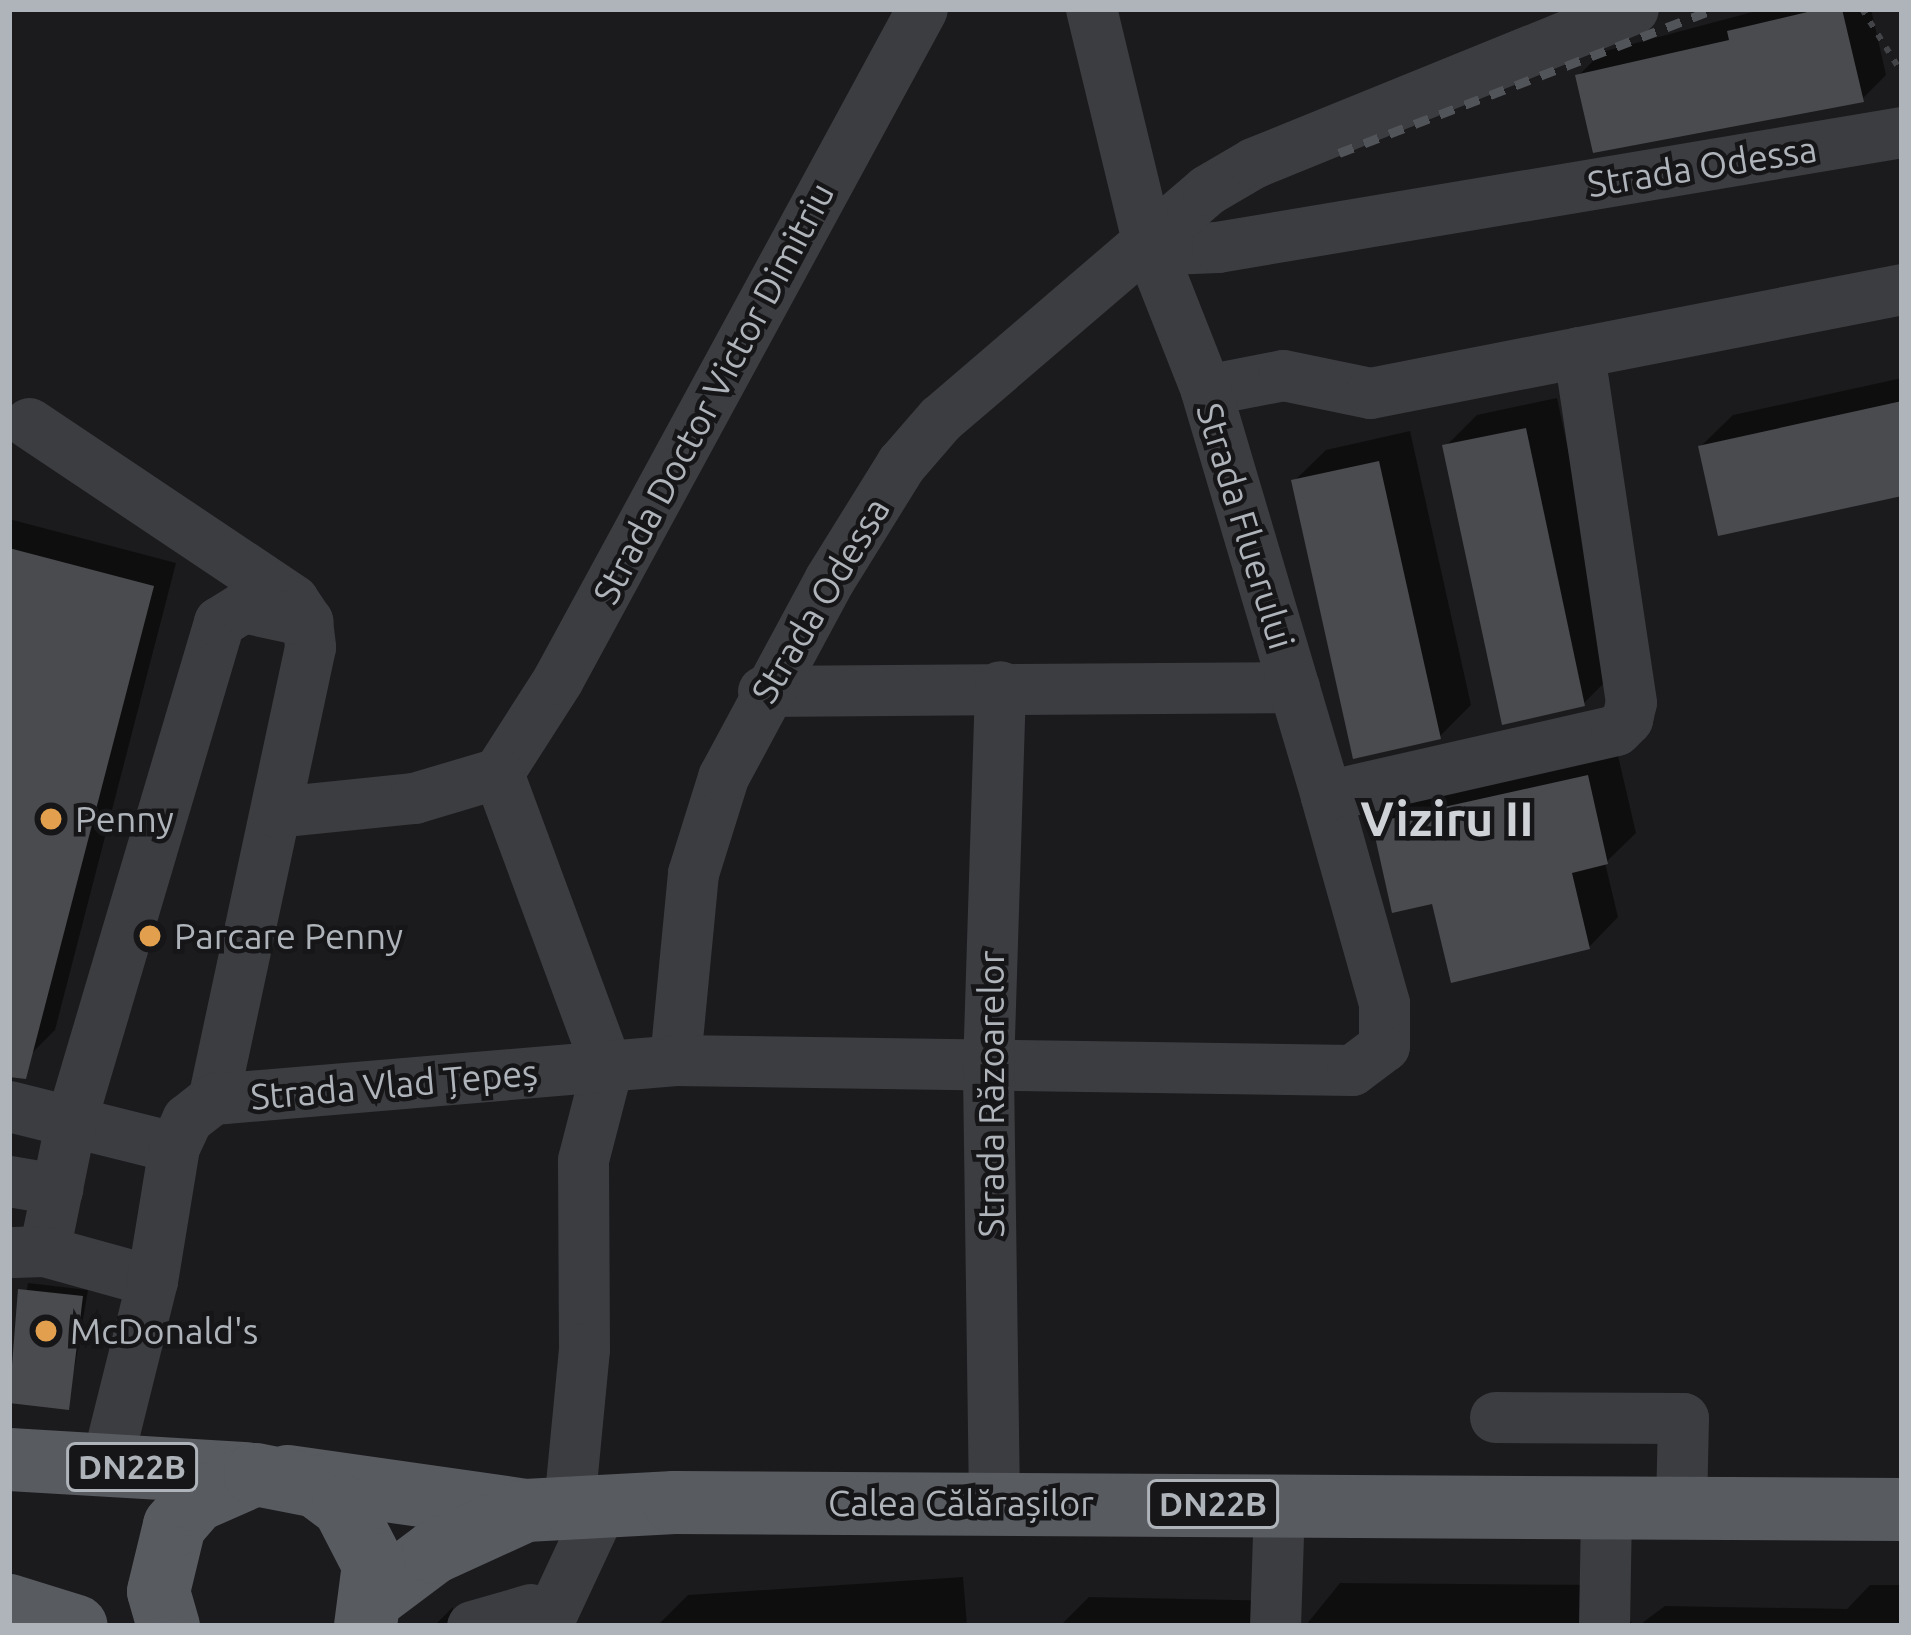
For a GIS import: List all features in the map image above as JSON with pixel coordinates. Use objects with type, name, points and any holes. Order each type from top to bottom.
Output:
[{"type":"main road","name":"Calea Călărașilor","points":[[9,1460],[271,1475],[568,1520]]},
{"type":"main road","name":"DN22B","points":[[168,1626],[158,1591],[174,1526],[196,1500],[271,1475],[343,1505],[373,1564],[369,1611]]},
{"type":"main road","name":"Calea Călărașilor","points":[[369,1611],[434,1552],[568,1520],[994,1502],[1902,1509]]},
{"type":"main road","points":[[9,1605],[76,1626]]},
{"type":"street","name":"Strada Doctor Victor Dimitriu","points":[[498,773],[558,680],[922,9]]},
{"type":"street","name":"Strada Fluerului","points":[[1091,9],[1147,240],[1206,390],[1326,796],[1384,1004],[1384,1046]]},
{"type":"street","name":"Strada Odessa","points":[[675,1060],[693,873],[723,777],[764,691],[901,464],[974,384],[1147,240],[1253,164],[1633,9]]},
{"type":"street","name":"Strada Odessa","points":[[1147,240],[1168,249],[1217,247],[1902,132]]},
{"type":"street","points":[[1206,390],[1283,375],[1370,393],[1902,289]]},
{"type":"street","points":[[1326,796],[1616,730],[1627,719],[1631,702],[1579,352]]},
{"type":"street","points":[[28,423],[293,600],[308,621],[310,646],[213,1100]]},
{"type":"street","points":[[152,1281],[26,1252],[33,1185],[70,1124],[219,622],[243,608],[308,621]]},
{"type":"street","name":"Strada Răzoarelor","points":[[994,1502],[988,1069],[1000,686]]},
{"type":"street","points":[[764,691],[1294,687]]},
{"type":"street","points":[[276,812],[414,798],[498,773],[607,1067],[583,1160],[584,1349],[568,1520],[531,1620],[472,1626]]},
{"type":"street","name":"Strada Vlad Țepeș","points":[[106,1465],[152,1281],[174,1147],[188,1119],[213,1100],[675,1060],[988,1069],[1352,1070],[1384,1046]]},
{"type":"street","points":[[9,1106],[174,1147]]},
{"type":"street","points":[[1495,1417],[1683,1418],[1681,1508]]},
{"type":"street","points":[[1275,1626],[1279,1505]]},
{"type":"street","points":[[1604,1626],[1606,1508]]},
{"type":"path","points":[[1863,11],[1902,73]]},
{"type":"building","points":[[1820,9],[1842,9],[1864,102],[1593,153],[1575,75],[1729,40],[1727,31]]},
{"type":"building","points":[[1902,401],[1902,496],[1718,536],[1698,446]]},
{"type":"building","points":[[1526,428],[1585,706],[1502,725],[1442,445]]},
{"type":"building","points":[[1379,461],[1441,739],[1353,759],[1291,480]]},
{"type":"building","name":"Penny","points":[[9,548],[154,586],[26,1079],[9,1077]]},
{"type":"building","points":[[1588,775],[1608,864],[1572,873],[1590,949],[1451,983],[1432,904],[1392,913],[1372,823]]},
{"type":"building","name":"McDonald's","points":[[18,1289],[83,1296],[69,1410],[9,1403]]},
{"type":"railway","points":[[1339,153],[1714,9]]},
{"type":"place","name":"Penny","points":[[51,819]]},
{"type":"place","name":"Parcare Penny","points":[[150,936]]},
{"type":"place","name":"McDonald's","points":[[46,1331]]},
{"type":"district","name":"Viziru II","points":[[1447,819]]}]
